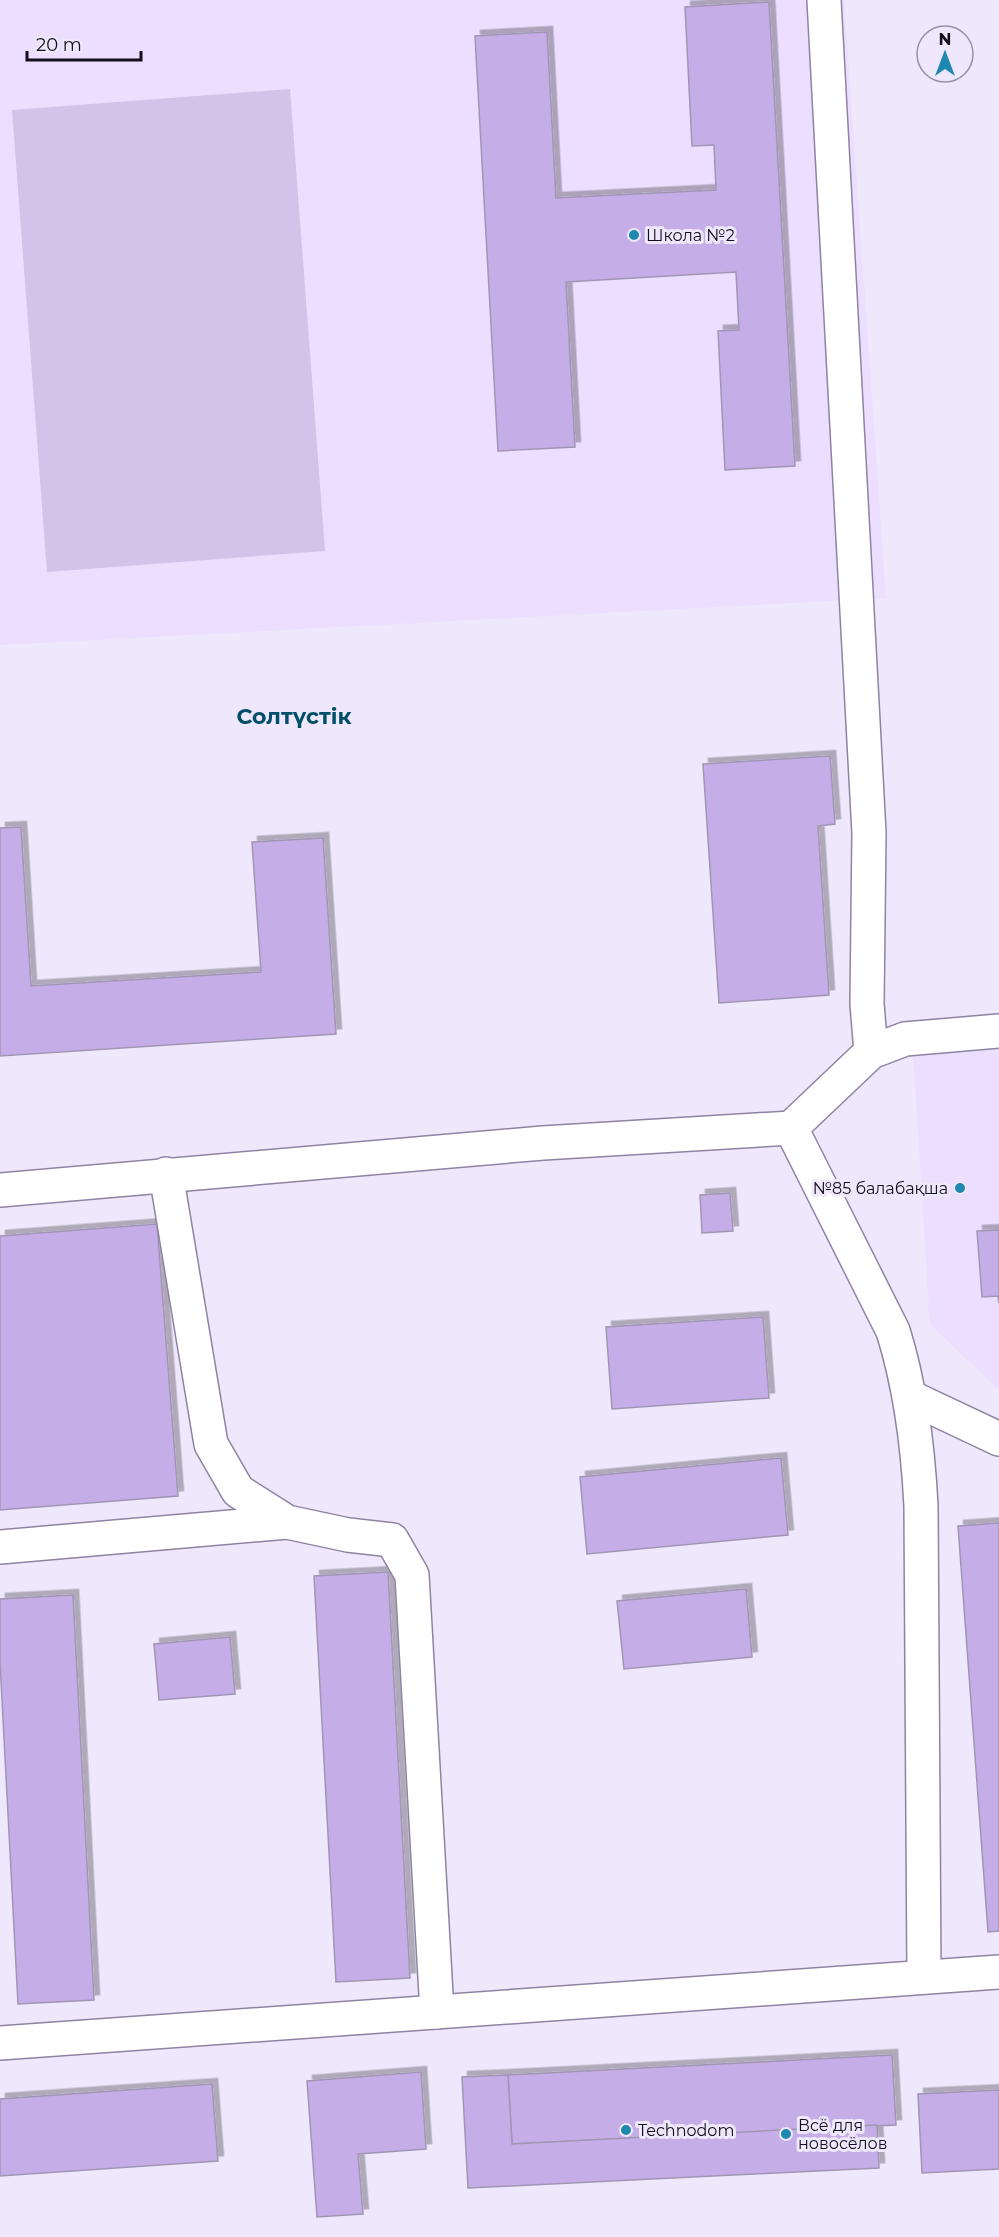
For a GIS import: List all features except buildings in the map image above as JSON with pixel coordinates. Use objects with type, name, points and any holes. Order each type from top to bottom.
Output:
[{"type":"lane","points":[[824,0],[869,832],[867,1004],[871,1052]]},
{"type":"lane","points":[[0,1190],[543,1143],[790,1128],[871,1052],[905,1039],[999,1030]]},
{"type":"lane","points":[[790,1128],[893,1331],[910,1397],[921,1506],[924,1977]]},
{"type":"lane","points":[[166,1174],[211,1444],[237,1491],[287,1522]]},
{"type":"lane","points":[[910,1397],[999,1439]]},
{"type":"lane","points":[[0,1547],[287,1522],[348,1535],[393,1540],[412,1575],[436,2012]]},
{"type":"lane","points":[[0,2043],[999,1972]]},
{"type":"shaded area","points":[[0,0],[844,0],[886,598],[0,645]]},
{"type":"shaded area","points":[[290,89],[325,551],[47,572],[12,110]]},
{"type":"shaded area","name":"№85 балабақша","points":[[999,1046],[999,1390],[930,1324],[913,1051]]},
{"type":"place","name":"Школа №2","points":[[634,235]]},
{"type":"place","name":"№85 балабақша","points":[[960,1188]]},
{"type":"place","name":"Technodom","points":[[626,2130]]},
{"type":"place","name":"Всё для новосёлов","points":[[786,2134]]},
{"type":"district","name":"Солтүстік","points":[[294,716]]}]
